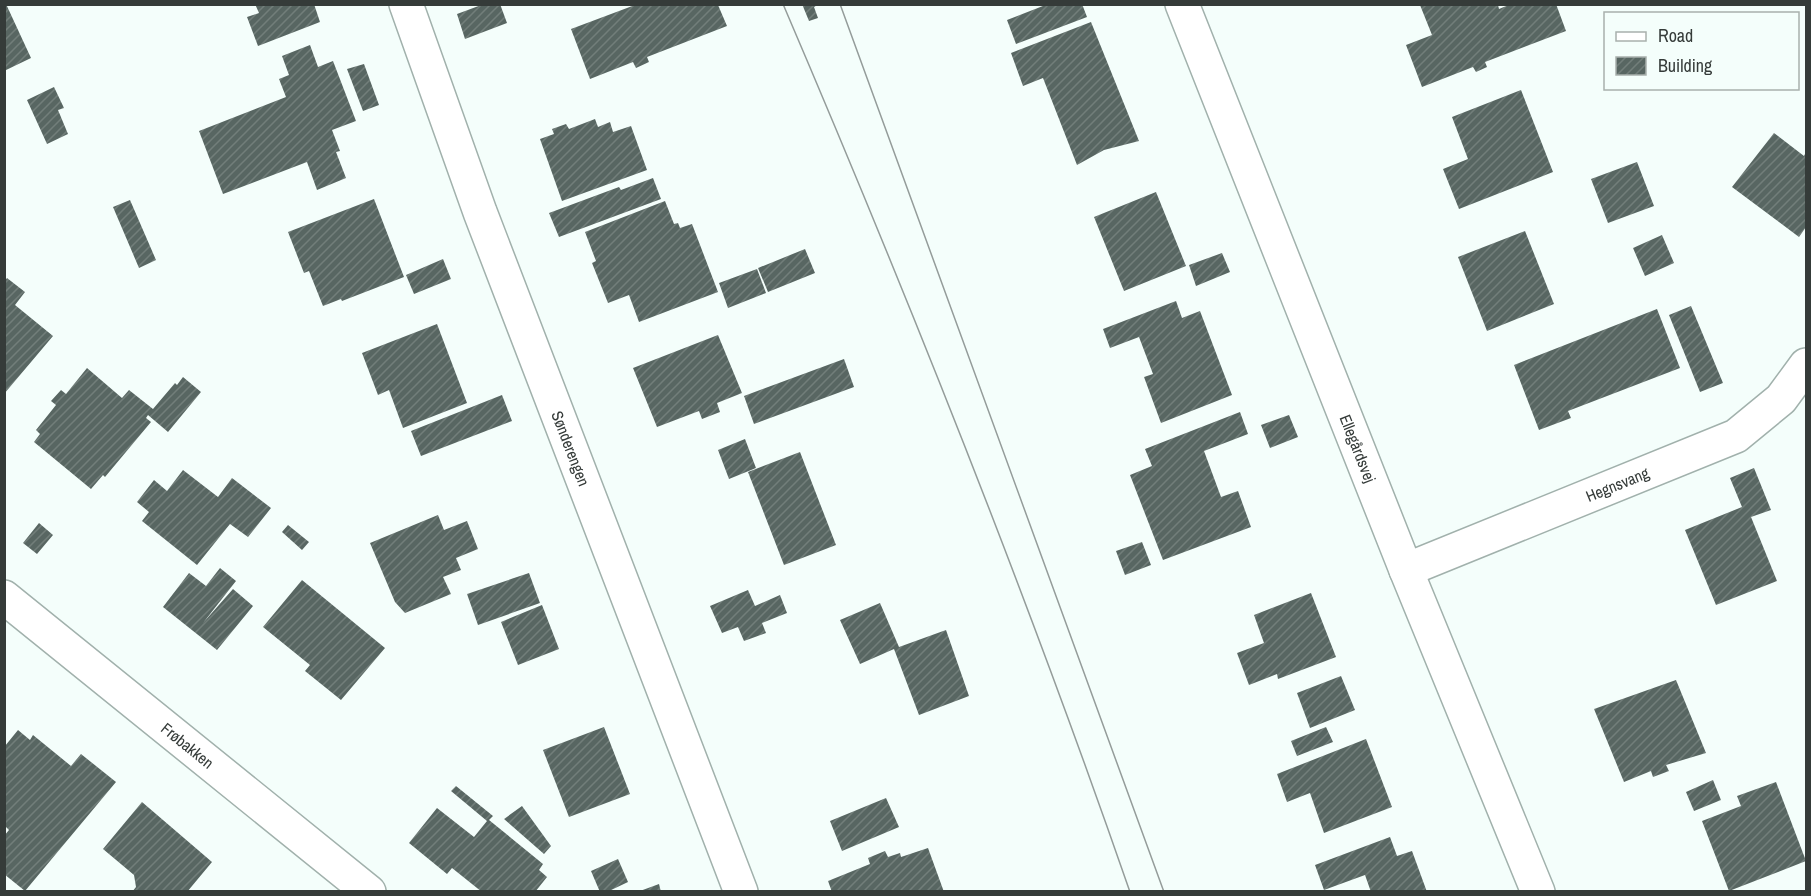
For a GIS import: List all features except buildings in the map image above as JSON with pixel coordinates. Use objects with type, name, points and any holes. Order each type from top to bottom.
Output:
[{"type":"street","name":"Sønderengen","points":[[406,4],[480,212],[741,891]]},
{"type":"street","name":"Ellegårdsvej","points":[[1182,4],[1406,570],[1538,891]]},
{"type":"street","name":"Hegnsvang","points":[[1406,570],[1736,436],[1781,399],[1806,365]]},
{"type":"street","name":"Frøbakken","points":[[4,597],[369,891]]},
{"type":"tram line","points":[[783,4],[964,445],[1049,668],[1130,892]]},
{"type":"tram line","points":[[840,4],[1164,892]]}]
